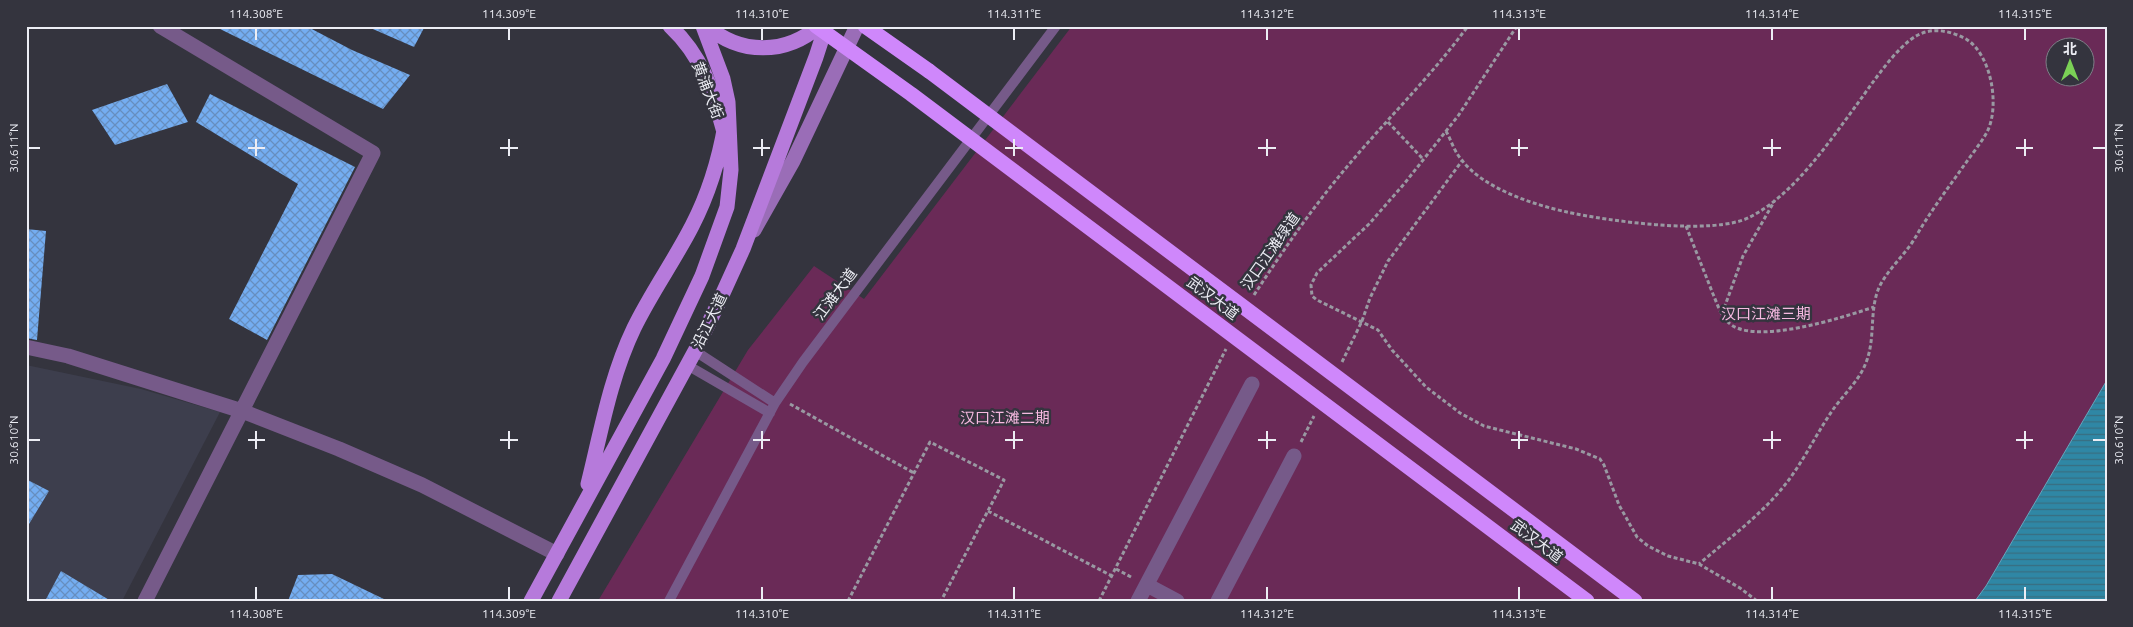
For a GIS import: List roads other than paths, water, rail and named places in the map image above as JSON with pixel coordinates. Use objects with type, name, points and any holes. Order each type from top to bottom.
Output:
[{"type":"highway","name":"武汉大道","points":[[818,26],[1587,601]]},
{"type":"highway","name":"武汉大道","points":[[865,26],[929,71],[1635,601]]},
{"type":"main road","name":"黄浦大街","points":[[670,26],[702,66],[713,93],[724,132]]},
{"type":"main road","name":"沿江大道","points":[[531,601],[663,359],[702,276],[727,207],[731,170],[728,102],[723,79],[703,26]]},
{"type":"main road","points":[[707,26],[732,43],[759,49],[787,45],[800,40],[818,26]]},
{"type":"main road","name":"沿江大道","points":[[559,601],[695,351],[744,249],[816,58],[826,26]]},
{"type":"main road","points":[[744,249],[793,161],[857,26]]},
{"type":"main road","points":[[583,504],[615,374],[634,328],[704,201],[724,132],[728,102]]},
{"type":"street","points":[[145,601],[373,153],[160,26]]},
{"type":"street","points":[[26,347],[68,356],[242,411],[384,468],[472,510],[557,554]]},
{"type":"street","points":[[1138,601],[1252,384]]},
{"type":"street","points":[[1218,601],[1294,456]]},
{"type":"street","points":[[1147,585],[1177,601]]},
{"type":"lane","name":"江滩大道","points":[[670,601],[774,405],[803,362],[1056,26]]},
{"type":"lane","points":[[695,351],[774,405]]},
{"type":"lane","points":[[687,365],[774,405]]},
{"type":"water","points":[[2107,380],[2107,601],[1975,601],[1986,586]]},
{"type":"park label","name":"汉口江滩三期","points":[[1766,313]]},
{"type":"park label","name":"汉口江滩二期","points":[[1005,417]]}]
